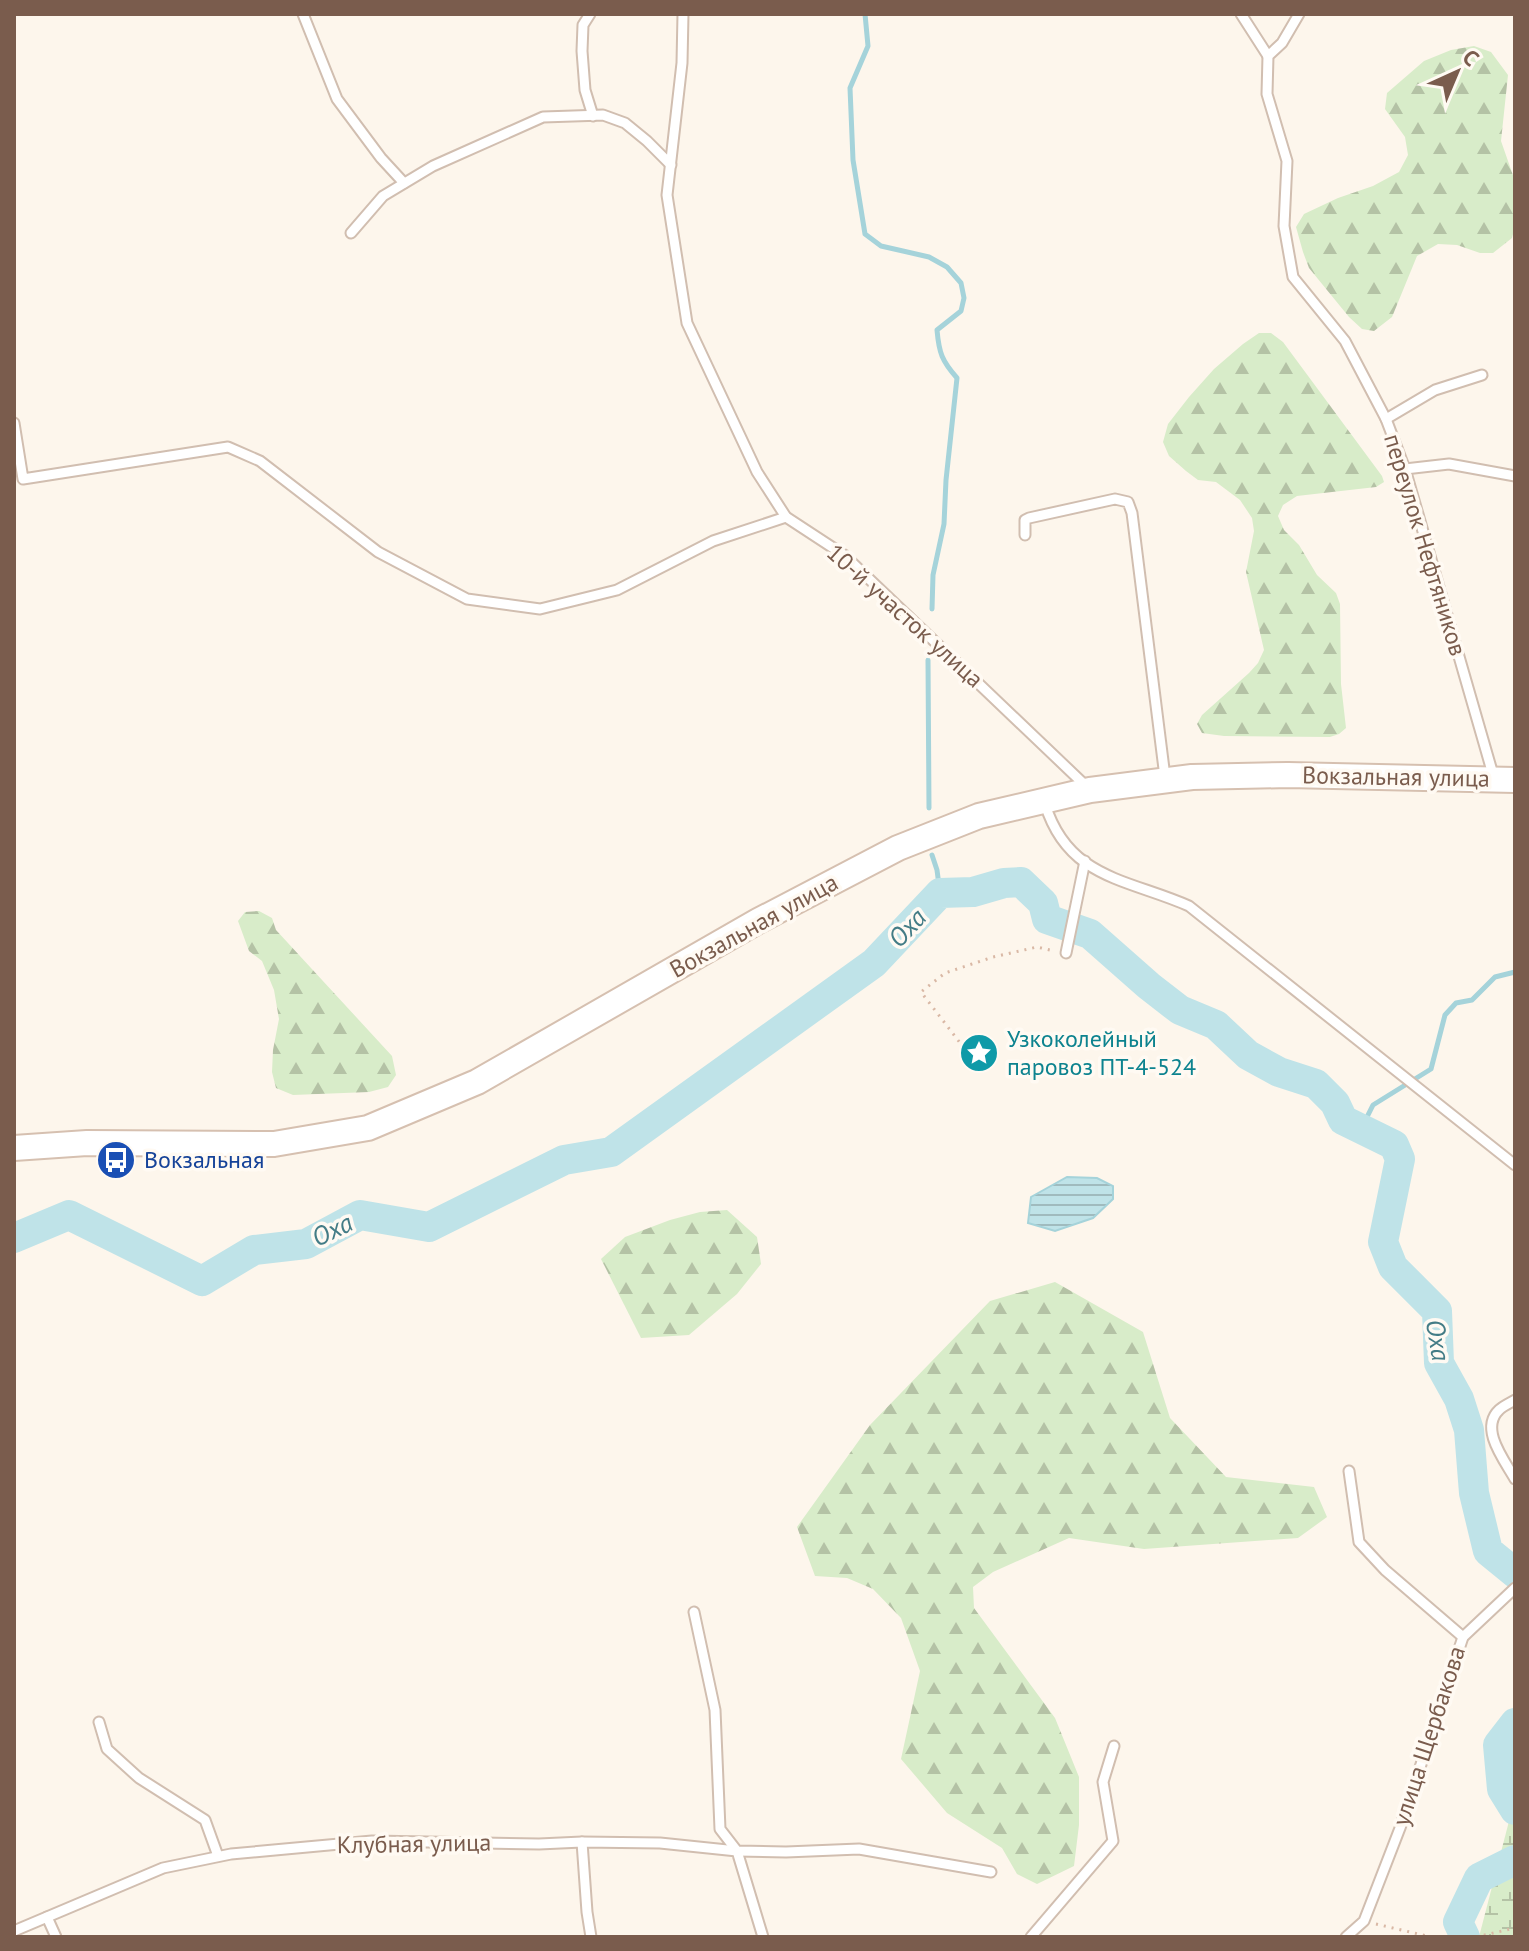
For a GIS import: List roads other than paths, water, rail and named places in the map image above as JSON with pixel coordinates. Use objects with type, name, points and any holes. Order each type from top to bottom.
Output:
[{"type":"street","name":"Вокзальная улица","points":[[14,1148],[87,1143],[274,1144],[368,1128],[477,1082],[758,921],[898,848],[979,816],[1090,790],[1192,777],[1288,775],[1504,779]]},
{"type":"lane","points":[[303,14],[337,99],[404,183]]},
{"type":"lane","points":[[590,14],[583,25],[582,51],[585,90],[593,116]]},
{"type":"lane","name":"10-й участок улица","points":[[683,14],[682,63],[667,195],[687,323],[757,472],[786,517],[844,555],[1090,790]]},
{"type":"lane","points":[[1241,14],[1268,56],[1282,43],[1299,14]]},
{"type":"lane","name":"переулок Нефтяников","points":[[1268,56],[1267,94],[1287,161],[1284,226],[1293,277],[1345,341],[1386,419],[1405,469],[1504,779]]},
{"type":"lane","points":[[351,233],[383,196],[404,183],[433,166],[543,117],[603,115],[625,123],[671,165]]},
{"type":"lane","points":[[1386,419],[1435,390],[1482,375]]},
{"type":"lane","points":[[14,423],[18,479],[228,447],[260,461],[378,552],[467,599],[540,609],[617,590],[713,541],[786,517]]},
{"type":"lane","points":[[1405,469],[1449,464],[1515,476]]},
{"type":"lane","points":[[1025,535],[1025,520],[1029,518],[1115,499],[1128,502],[1132,513],[1165,781]]},
{"type":"lane","points":[[1044,801],[1051,823],[1064,842],[1085,861],[1107,876],[1189,906],[1515,1165]]},
{"type":"lane","points":[[1066,948],[1085,861]]},
{"type":"lane","points":[[1515,1400],[1499,1409],[1492,1420],[1493,1439],[1515,1479]]},
{"type":"lane","name":"улица Щербакова","points":[[1346,1937],[1364,1921],[1400,1828],[1463,1637],[1385,1570],[1359,1542],[1349,1471]]},
{"type":"lane","points":[[1463,1637],[1514,1588]]},
{"type":"lane","points":[[694,1612],[715,1710],[720,1829],[737,1851],[763,1937]]},
{"type":"lane","points":[[99,1722],[107,1749],[139,1778],[205,1820],[218,1856]]},
{"type":"lane","points":[[1031,1937],[1113,1841],[1103,1782],[1114,1746]]},
{"type":"lane","name":"Клубная улица","points":[[14,1931],[163,1868],[231,1854],[372,1841],[660,1843],[737,1851],[786,1852],[859,1849],[991,1872]]},
{"type":"lane","points":[[582,1842],[591,1937]]},
{"type":"lane","points":[[47,1917],[56,1937]]},
{"type":"water","points":[[1067,1177],[1097,1178],[1113,1186],[1113,1199],[1093,1218],[1055,1231],[1028,1223],[1031,1197]]},
{"type":"waterway","points":[[865,14],[868,46],[850,88],[853,160],[865,234],[881,246],[929,257],[947,267],[961,283],[964,298],[961,311],[937,330],[942,356],[957,378],[944,524],[933,575],[932,609]]},
{"type":"waterway","points":[[928,660],[929,808]]},
{"type":"waterway","points":[[932,855],[940,893]]},
{"type":"waterway","name":"Оха","points":[[14,1238],[69,1215],[202,1281],[254,1250],[306,1244],[360,1215],[429,1227],[564,1160],[611,1152],[874,963],[940,893],[973,892],[1004,883],[1021,882],[1043,903],[1047,919],[1090,934],[1180,1010],[1216,1025],[1248,1055],[1279,1072],[1316,1084],[1335,1103],[1343,1120],[1394,1145],[1400,1159],[1383,1242],[1393,1267],[1437,1311],[1439,1363],[1459,1399],[1469,1430],[1474,1493],[1488,1551],[1515,1573]]},
{"type":"waterway","points":[[1361,1129],[1373,1105],[1431,1069],[1445,1015],[1456,1003],[1472,1000],[1495,977],[1515,972]]},
{"type":"waterway","name":"Оха","points":[[1515,1723],[1498,1745],[1502,1789],[1515,1810]]},
{"type":"waterway","name":"Оха","points":[[1465,1937],[1458,1922],[1479,1878],[1515,1860]]},
{"type":"place","name":"Узкоколейный паровоз ПТ-4-524","points":[[979,1053]]},
{"type":"place","name":"Вокзальная","points":[[116,1160]]}]
